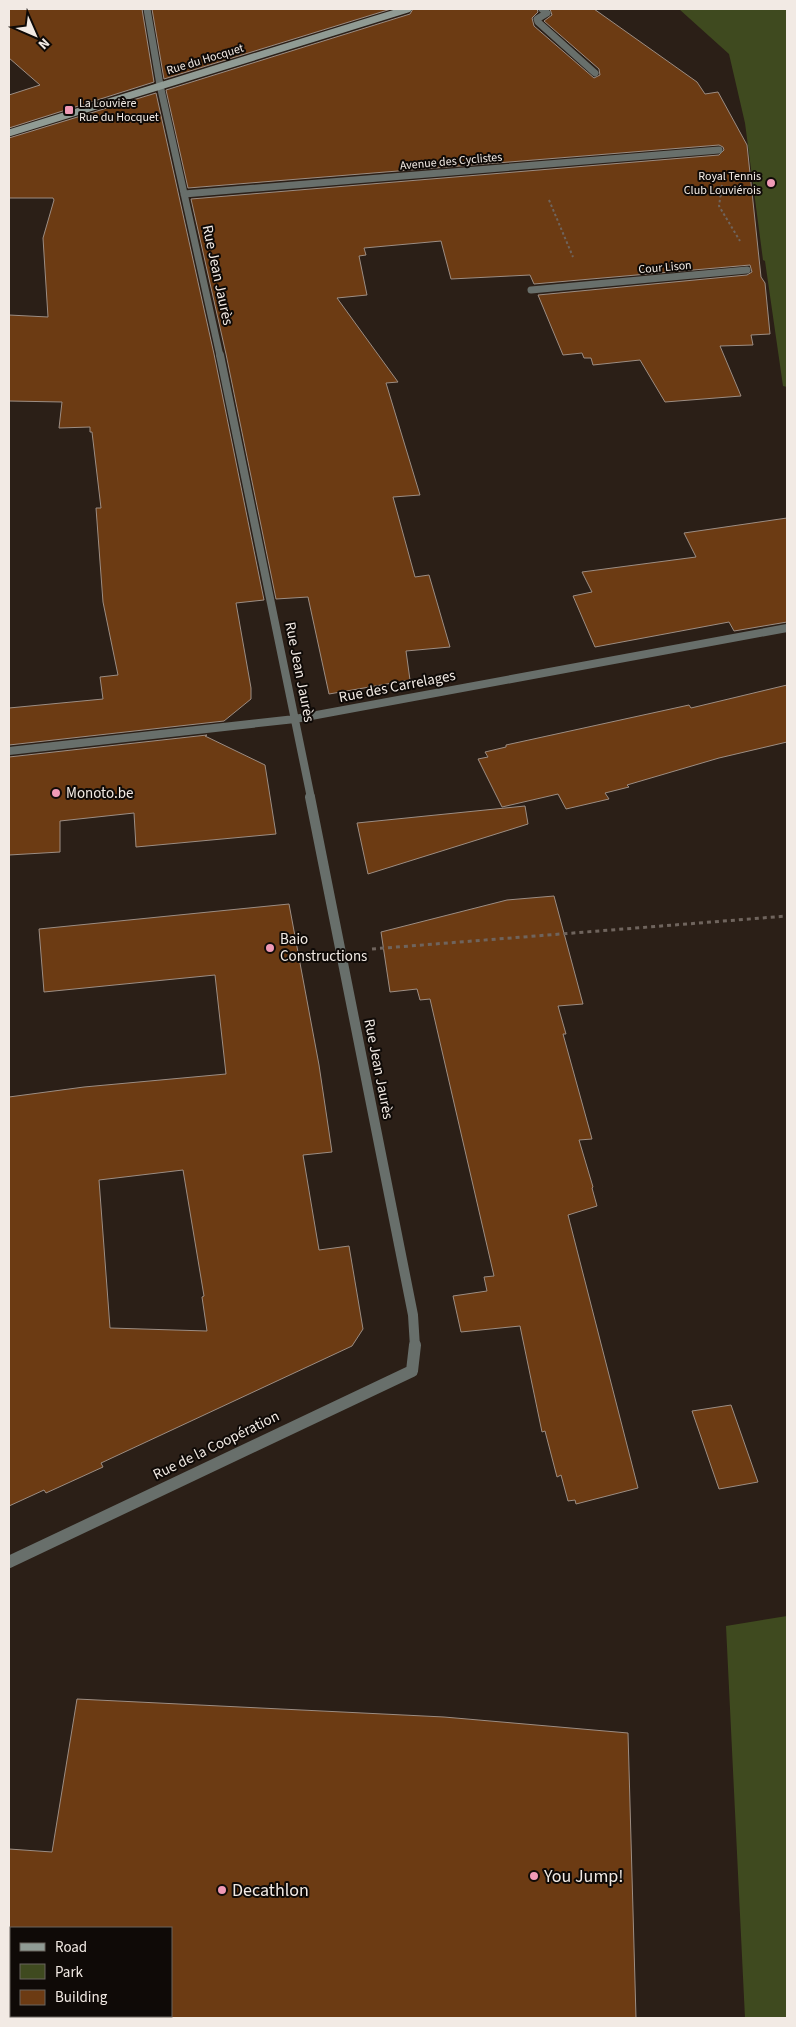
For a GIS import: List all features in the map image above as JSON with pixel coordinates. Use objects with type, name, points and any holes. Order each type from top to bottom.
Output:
[{"type":"street","name":"Rue Jean Jaurès","points":[[146,9],[160,85],[207,292],[295,720],[413,1315],[415,1343]]},
{"type":"street","name":"Rue du Hocquet","points":[[9,133],[408,9]]},
{"type":"street","points":[[542,9],[547,13],[543,17],[536,19],[538,22],[595,73]]},
{"type":"street","name":"Avenue des Cyclistes","points":[[184,194],[719,150]]},
{"type":"street","name":"Cour Lison","points":[[532,290],[747,270]]},
{"type":"street","name":"Rue des Carrelages","points":[[9,751],[295,720],[787,628]]},
{"type":"street","name":"Rue de la Coopération","points":[[9,1562],[412,1371],[415,1343]]},
{"type":"path","points":[[722,185],[719,206],[748,255],[747,270]]},
{"type":"path","points":[[549,200],[585,285]]},
{"type":"path","points":[[341,952],[787,916]]},
{"type":"green space","name":"Royal Tennis Club Louviérois","points":[[679,9],[787,9],[787,387],[783,386],[765,261],[763,260],[745,123],[729,54]]},
{"type":"green space","points":[[787,1616],[787,2018],[745,2018],[726,1626]]},
{"type":"building","points":[[9,9],[142,9],[154,82],[9,128],[9,95],[40,85],[9,58]]},
{"type":"building","points":[[152,9],[391,9],[164,79]]},
{"type":"building","points":[[413,9],[537,9],[538,12],[532,18],[534,26],[594,78],[600,75],[599,69],[544,21],[552,15],[550,9],[594,9],[697,82],[705,94],[718,92],[747,145],[761,277],[765,283],[770,334],[751,335],[753,345],[720,346],[741,396],[665,402],[640,360],[593,365],[591,358],[584,358],[582,353],[563,355],[538,295],[747,275],[752,272],[750,265],[534,284],[530,275],[451,279],[441,241],[364,248],[366,255],[359,256],[367,295],[337,298],[398,382],[386,383],[420,495],[393,497],[415,577],[429,575],[450,647],[406,651],[410,680],[329,694],[308,597],[276,599],[226,354],[191,199],[719,155],[724,150],[719,145],[188,188],[166,90],[410,14]]},
{"type":"building","points":[[156,93],[214,354],[264,600],[236,603],[251,688],[251,699],[224,721],[9,745],[9,708],[103,699],[100,677],[118,675],[103,602],[96,508],[101,508],[92,432],[90,432],[90,427],[59,428],[62,402],[9,401],[9,315],[48,317],[43,238],[54,200],[53,198],[9,198],[9,138]]},
{"type":"building","points":[[787,518],[787,622],[734,631],[729,622],[595,647],[573,596],[592,592],[582,572],[696,557],[684,533]]},
{"type":"building","points":[[787,685],[787,742],[719,758],[627,785],[629,787],[605,793],[609,799],[566,809],[558,794],[502,807],[478,759],[488,757],[485,752],[506,747],[506,745],[689,705],[691,708]]},
{"type":"building","points":[[207,735],[205,736],[265,765],[276,834],[136,847],[134,813],[60,821],[60,852],[9,855],[9,757]]},
{"type":"building","points":[[525,806],[528,824],[368,874],[357,823]]},
{"type":"building","points":[[554,896],[583,1004],[558,1006],[566,1034],[563,1034],[592,1139],[579,1140],[597,1206],[568,1215],[638,1488],[576,1504],[575,1500],[568,1501],[561,1475],[557,1477],[545,1431],[542,1432],[520,1326],[461,1332],[453,1296],[487,1291],[484,1277],[494,1276],[430,999],[420,1000],[417,989],[390,992],[381,932],[507,900]]},
{"type":"building","points":[[289,904],[319,1065],[332,1152],[303,1155],[319,1250],[349,1246],[363,1329],[352,1346],[101,1463],[103,1467],[46,1493],[44,1490],[9,1506],[9,1097],[84,1087],[226,1074],[215,975],[44,992],[39,929]],"holes":[[[183,1170],[204,1296],[202,1297],[207,1331],[110,1328],[99,1180]]]},
{"type":"building","points":[[731,1405],[758,1482],[719,1489],[692,1411]]},
{"type":"building","name":"Decathlon","points":[[77,1699],[444,1717],[628,1733],[636,2018],[171,2018],[172,1927],[9,1928],[9,1849],[52,1852]]},
{"type":"place","name":"La Louvière Rue du Hocquet","points":[[69,110]]},
{"type":"place","name":"Royal Tennis Club Louviérois","points":[[771,183]]},
{"type":"place","name":"Monoto.be","points":[[56,793]]},
{"type":"place","name":"Baio Constructions","points":[[270,948]]},
{"type":"place","name":"You Jump!","points":[[534,1876]]},
{"type":"place","name":"Decathlon","points":[[222,1890]]}]
